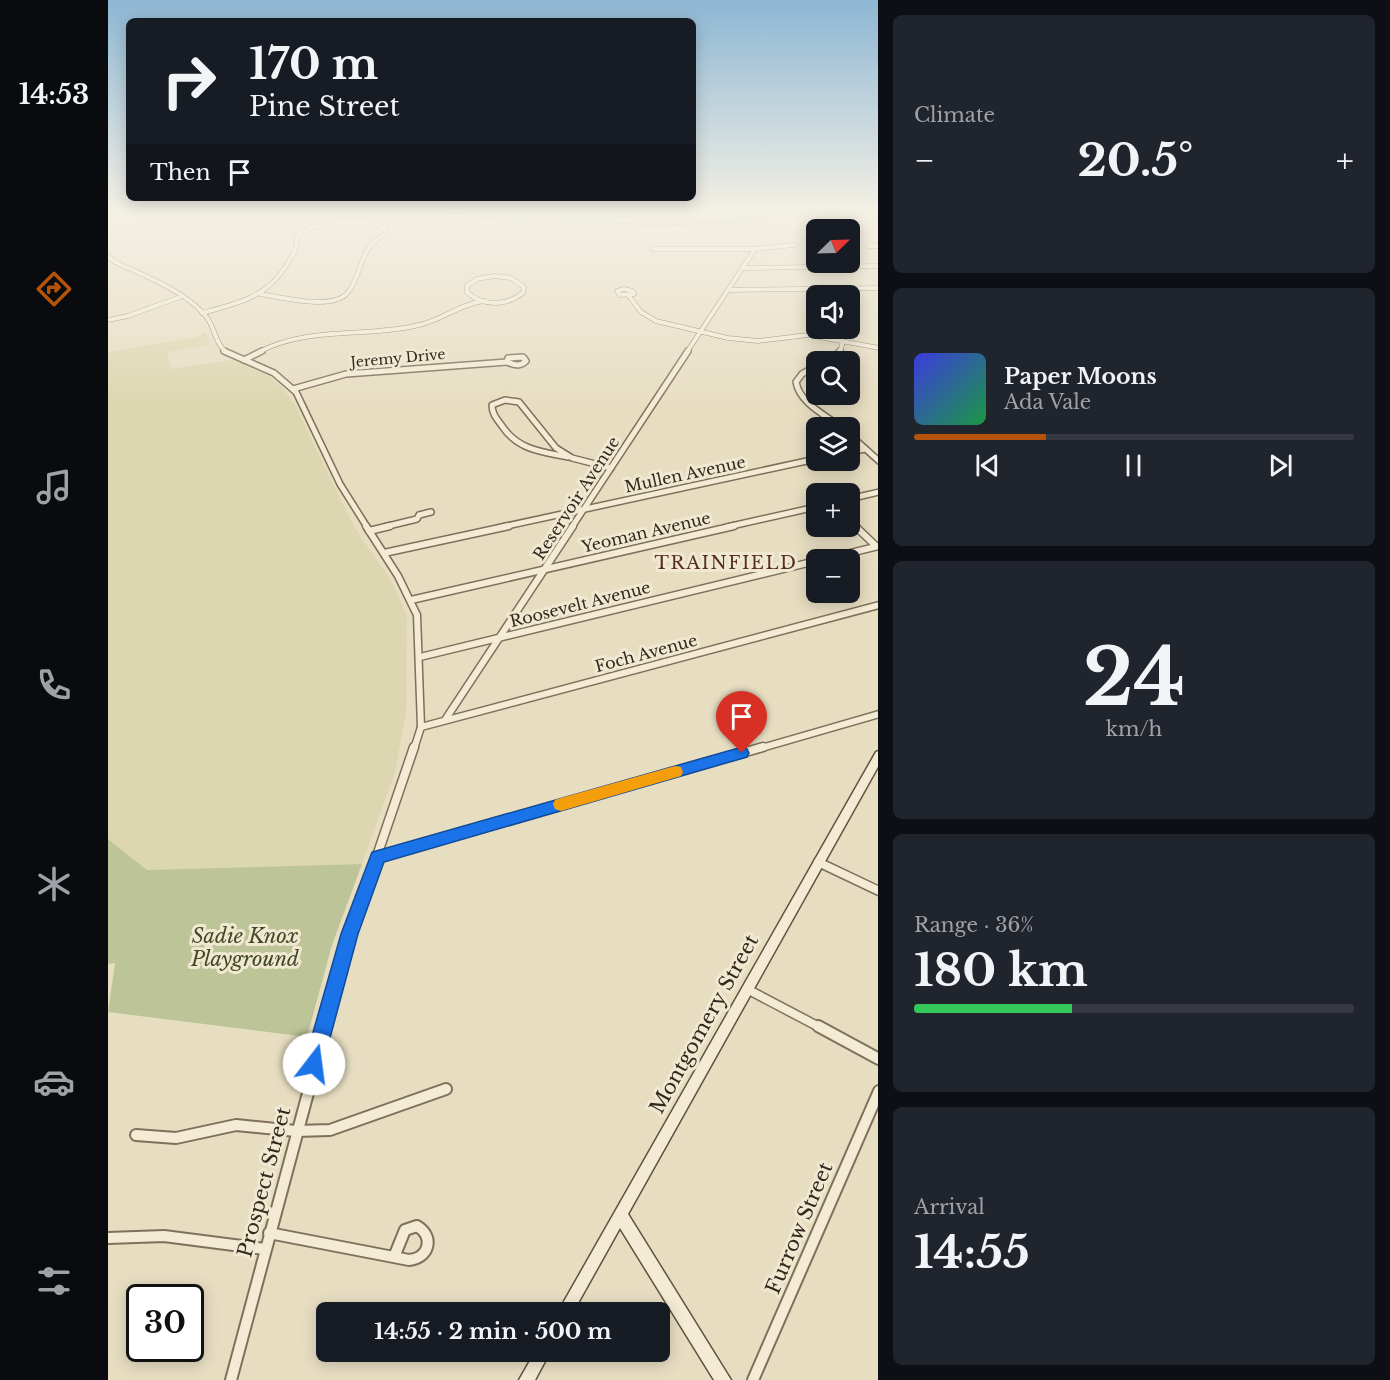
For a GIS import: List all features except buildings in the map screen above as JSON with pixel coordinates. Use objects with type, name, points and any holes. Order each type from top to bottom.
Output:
[{"type":"main road","name":"Montgomery Street","points":[[571,1302],[818,862],[875,767]]},
{"type":"main road","points":[[620,1215],[723,1380]]},
{"type":"main road","points":[[527,1380],[537,1362]]},
{"type":"street","points":[[144,277],[180,297],[202,313],[210,323],[221,348],[271,371],[293,388]]},
{"type":"street","points":[[202,313],[260,294],[280,277]]},
{"type":"street","points":[[260,294],[320,302],[343,297],[349,292],[355,277]]},
{"type":"street","points":[[466,304],[469,299],[466,288],[469,284],[486,277]]},
{"type":"street","points":[[244,360],[260,351],[285,343],[423,324],[466,304],[484,301],[499,302],[516,298],[523,293],[524,287],[511,278],[504,277]]},
{"type":"street","name":"Reservoir Avenue","points":[[445,720],[737,277]]},
{"type":"street","points":[[730,290],[878,288]]},
{"type":"street","points":[[468,294],[484,301]]},
{"type":"street","points":[[628,296],[641,312],[652,319],[703,332],[752,341],[802,335],[878,348]]},
{"type":"street","points":[[108,320],[128,316],[180,297]]},
{"type":"street","points":[[840,351],[843,341]]},
{"type":"street","name":"Jeremy Drive","points":[[293,388],[346,374],[507,362]]},
{"type":"street","points":[[806,372],[799,376],[797,391],[806,402]]},
{"type":"street","name":"Prospect Street","points":[[231,1380],[350,934],[421,726],[417,615],[384,553],[330,466],[306,410],[293,388]]},
{"type":"street","points":[[568,457],[547,440],[521,404],[506,399],[494,404],[491,409],[513,442],[527,448],[611,468]]},
{"type":"street","points":[[810,405],[827,417]]},
{"type":"street","points":[[527,448],[540,445],[547,440]]},
{"type":"street","points":[[860,444],[878,460]]},
{"type":"street","points":[[860,450],[865,449]]},
{"type":"street","name":"Mullen Avenue","points":[[384,553],[806,461]]},
{"type":"street","points":[[860,496],[878,492]]},
{"type":"street","name":"Yeoman Avenue","points":[[411,600],[806,509]]},
{"type":"street","points":[[369,531],[417,519],[419,515],[431,512]]},
{"type":"street","points":[[860,530],[877,546]]},
{"type":"street","points":[[860,550],[877,546]]},
{"type":"street","name":"Roosevelt Avenue","points":[[420,657],[806,563]]},
{"type":"street","name":"Foch Avenue","points":[[421,726],[878,605]]},
{"type":"street","points":[[377,857],[878,714]]},
{"type":"street","points":[[818,862],[878,891]]},
{"type":"street","points":[[747,989],[878,1058]]},
{"type":"street","points":[[136,1135],[176,1137],[236,1125],[296,1131],[330,1130],[446,1089]]},
{"type":"street","name":"Furrow Street","points":[[753,1380],[878,1093]]},
{"type":"street","points":[[269,1233],[394,1257]]},
{"type":"street","points":[[108,1238],[164,1236],[265,1249]]},
{"type":"shaded area","points":[[205,332],[210,345],[167,352],[171,369],[232,360],[269,376],[283,388],[295,405],[354,527],[391,580],[407,616],[406,714],[395,772],[362,864],[147,870],[108,839],[108,352],[197,337]]},
{"type":"green space","name":"Sadie Knox Playground","points":[[108,839],[147,870],[362,864],[332,945],[307,1037],[108,1012],[115,963],[108,964]]},
{"type":"slow traffic","points":[[561,804],[675,772]]},
{"type":"district","name":"TRAINFIELD","points":[[726,563]]},
{"type":"route","points":[[314,1064],[350,934],[377,857],[742,753]]}]
